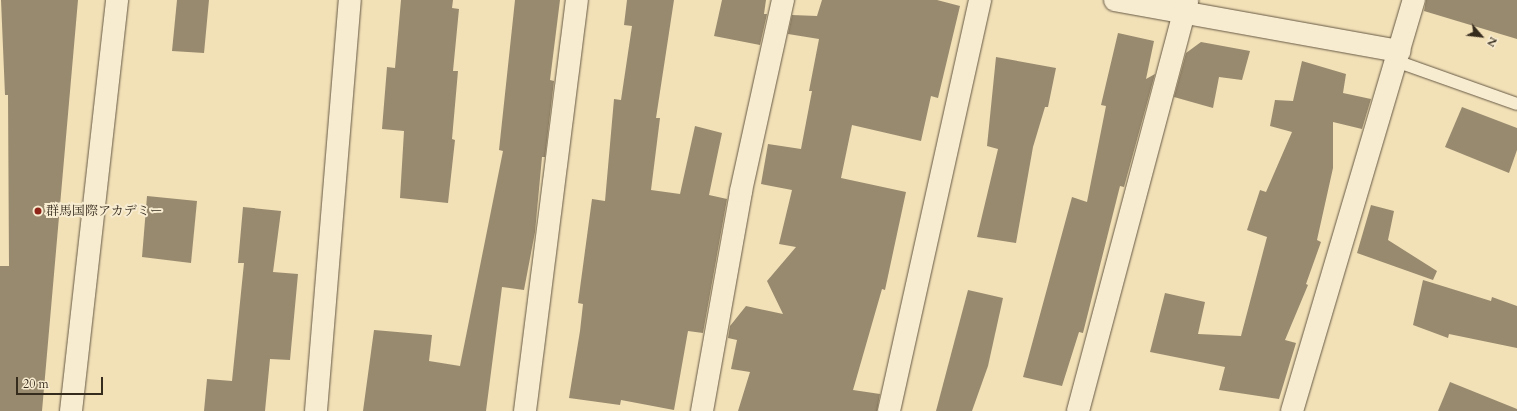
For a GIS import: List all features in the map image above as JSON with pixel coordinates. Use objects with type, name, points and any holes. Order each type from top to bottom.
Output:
[{"type":"street","points":[[71,411],[117,0]]},
{"type":"street","points":[[316,411],[350,0]]},
{"type":"street","points":[[525,411],[577,0]]},
{"type":"street","points":[[702,411],[741,191],[783,0]]},
{"type":"street","points":[[889,411],[980,0]]},
{"type":"street","points":[[1115,0],[1184,6],[1398,56]]},
{"type":"street","points":[[1292,411],[1414,0]]},
{"type":"street","points":[[1078,411],[1184,6]]},
{"type":"lane","points":[[1398,56],[1517,104]]},
{"type":"building","name":"群馬国際アカデミー","points":[[1,0],[78,0],[42,411],[0,411],[0,266],[9,266],[8,95],[5,95]]},
{"type":"building","points":[[177,0],[209,0],[204,53],[172,51]]},
{"type":"building","points":[[401,0],[453,0],[452,8],[459,9],[453,71],[458,71],[452,139],[455,140],[448,203],[400,198],[404,131],[382,129],[387,67],[395,68]]},
{"type":"building","points":[[515,0],[560,0],[550,80],[554,81],[545,157],[542,157],[535,232],[524,290],[502,287],[486,411],[363,411],[374,330],[432,335],[429,361],[460,366],[503,151],[499,150]]},
{"type":"building","points":[[627,0],[674,0],[656,118],[660,118],[651,190],[680,194],[695,126],[722,133],[709,195],[727,199],[703,333],[688,331],[674,410],[621,400],[620,405],[569,398],[580,331],[583,304],[578,303],[592,199],[605,201],[614,99],[621,100],[632,26],[624,25]]},
{"type":"building","points":[[722,0],[766,0],[764,14],[767,14],[760,45],[714,36]]},
{"type":"building","points":[[822,0],[937,0],[960,6],[938,98],[931,96],[921,141],[852,125],[841,178],[906,192],[885,290],[882,289],[853,390],[880,394],[877,411],[738,411],[750,372],[731,369],[737,340],[728,338],[730,326],[746,306],[783,314],[767,281],[796,247],[779,244],[792,190],[761,184],[768,144],[801,149],[812,91],[809,91],[819,39],[788,34],[792,15],[817,16]]},
{"type":"building","points":[[1426,0],[1517,0],[1517,39],[1424,11]]},
{"type":"building","points":[[1118,33],[1154,41],[1146,79],[1155,74],[1124,187],[1120,186],[1083,333],[1079,332],[1062,386],[1023,377],[1072,197],[1087,202],[1106,106],[1101,105]]},
{"type":"building","points":[[1201,42],[1250,51],[1242,80],[1219,77],[1213,108],[1174,97],[1186,53]]},
{"type":"building","points":[[996,57],[1056,68],[1048,107],[1045,107],[1033,147],[1016,243],[977,237],[998,149],[987,146]]},
{"type":"building","points":[[1302,61],[1346,74],[1343,93],[1371,99],[1362,129],[1333,122],[1333,168],[1317,240],[1321,242],[1306,284],[1308,285],[1285,340],[1296,343],[1279,399],[1219,390],[1225,367],[1150,352],[1165,293],[1205,302],[1198,334],[1241,336],[1267,237],[1247,230],[1260,190],[1266,192],[1292,132],[1270,126],[1275,100],[1293,101]]},
{"type":"building","points":[[1462,107],[1517,128],[1517,150],[1509,173],[1445,147]]},
{"type":"building","points":[[147,196],[197,201],[191,263],[142,257]]},
{"type":"building","points":[[1371,205],[1394,211],[1388,240],[1437,271],[1433,280],[1357,253]]},
{"type":"building","points":[[243,207],[281,211],[273,272],[298,274],[290,360],[270,359],[265,411],[204,411],[207,379],[232,381],[244,263],[238,263]]},
{"type":"building","points":[[1423,280],[1491,301],[1492,297],[1517,306],[1517,348],[1449,334],[1448,338],[1413,325]]},
{"type":"building","points":[[968,290],[1003,298],[988,366],[972,411],[936,411]]},
{"type":"building","points":[[1450,382],[1517,409],[1517,411],[1438,411]]},
{"type":"place","name":"群馬国際アカデミー","points":[[38,211]]}]
